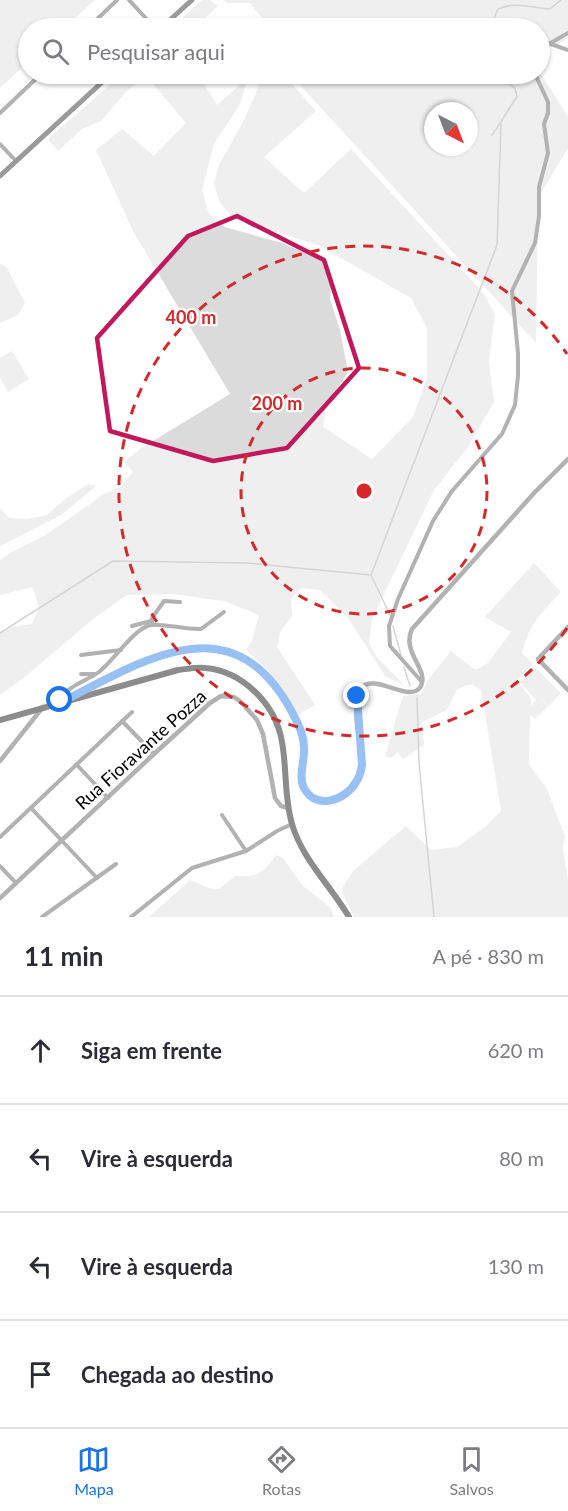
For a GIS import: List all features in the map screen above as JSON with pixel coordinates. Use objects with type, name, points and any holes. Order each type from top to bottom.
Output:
[{"type":"highway","points":[[0,720],[159,674],[196,668],[212,669],[233,676],[260,697],[278,725],[283,744],[288,808],[300,846],[349,917]]},
{"type":"main road","points":[[172,18],[192,0]]},
{"type":"main road","points":[[0,176],[100,84]]},
{"type":"street","points":[[98,18],[117,0]]},
{"type":"street","points":[[129,0],[146,18]]},
{"type":"street","points":[[550,42],[568,33]]},
{"type":"street","points":[[550,44],[568,50]]},
{"type":"street","points":[[0,113],[30,84]]},
{"type":"street","points":[[422,682],[390,646],[389,626],[392,613],[433,522],[452,491],[502,434],[514,405],[518,353],[512,291],[535,243],[539,187],[548,153],[544,124],[548,113],[548,102],[540,84]]},
{"type":"street","points":[[0,144],[16,161]]},
{"type":"street","points":[[60,703],[164,653],[201,648],[235,653],[248,660],[263,673],[281,694],[297,722],[303,736],[302,782],[304,788],[312,797],[332,801],[345,794],[356,783],[360,775],[362,765],[356,705],[359,690],[365,684],[372,683],[412,692],[418,690],[422,682],[408,642],[412,629],[534,492],[568,459]]},
{"type":"street","points":[[60,703],[65,693],[96,675],[141,630],[152,623],[164,601],[180,603]]},
{"type":"street","points":[[132,626],[152,623],[201,629],[224,612]]},
{"type":"street","points":[[568,627],[538,659],[568,690]]},
{"type":"street","points":[[81,655],[121,650]]},
{"type":"street","points":[[81,674],[96,675]]},
{"type":"street","name":"Rua Fioravante Pozza","points":[[0,898],[154,754],[217,698],[226,695],[234,697],[247,707],[257,720],[263,734],[275,798],[282,806],[288,808]]},
{"type":"street","points":[[0,761],[44,707]]},
{"type":"street","points":[[0,837],[132,712]]},
{"type":"street","points":[[122,721],[154,754]]},
{"type":"street","points":[[77,765],[108,798]]},
{"type":"street","points":[[32,807],[97,878]]},
{"type":"street","points":[[222,814],[246,851]]},
{"type":"street","points":[[131,917],[192,868],[246,851],[292,824]]},
{"type":"street","points":[[42,917],[116,864]]},
{"type":"street","points":[[0,866],[16,883]]},
{"type":"highlighted area","points":[[237,216],[324,260],[359,368],[287,448],[213,461],[110,431],[97,338],[188,236]]},
{"type":"shaded area","points":[[0,0],[95,0],[75,18],[18,18],[18,71],[0,88]]},
{"type":"shaded area","points":[[202,0],[210,0],[218,6],[205,18],[182,18]]},
{"type":"shaded area","points":[[223,0],[568,0],[568,39],[550,47],[550,18],[262,18],[250,3],[227,3]]},
{"type":"shaded area","points":[[111,84],[136,84],[101,121],[82,129],[58,151],[48,139]]},
{"type":"shaded area","points":[[204,84],[217,105],[241,84],[246,84],[240,104],[214,144],[202,190],[209,214],[225,227],[282,243],[324,261],[332,274],[330,299],[340,330],[348,372],[326,406],[323,427],[372,459],[413,417],[427,378],[427,328],[411,298],[320,246],[232,217],[219,201],[214,183],[219,165],[245,118],[260,84],[292,84],[316,111],[264,157],[304,193],[351,149],[484,294],[495,314],[489,361],[494,402],[468,447],[434,490],[372,619],[369,643],[376,656],[405,686],[385,676],[348,618],[320,590],[301,588],[291,599],[292,616],[280,633],[277,647],[315,705],[298,715],[268,670],[246,650],[252,641],[259,615],[224,601],[173,594],[127,595],[93,619],[0,695],[0,633],[12,627],[32,624],[39,608],[33,587],[0,595],[0,560],[44,536],[104,494],[120,487],[133,472],[124,462],[140,449],[230,394],[133,231],[96,150],[122,129],[154,156],[186,123],[154,85]]},
{"type":"shaded area","points":[[299,84],[547,84],[568,117],[568,148],[538,198],[536,343]]},
{"type":"shaded area","points":[[0,263],[7,268],[25,303],[18,315],[0,323]]},
{"type":"shaded area","points":[[12,351],[29,379],[8,392],[0,378],[0,358]]},
{"type":"shaded area","points":[[88,484],[96,486],[61,515],[0,546],[0,508],[9,518],[27,519],[47,515],[65,499]]},
{"type":"shaded area","points":[[534,563],[561,592],[542,613],[528,634],[522,653],[533,664],[517,680],[531,699],[531,706],[536,700],[520,682],[535,667],[561,693],[549,706],[539,697],[548,706],[535,719],[530,715],[529,765],[546,787],[565,836],[563,848],[568,881],[568,917],[354,917],[341,890],[353,871],[406,826],[431,850],[457,847],[486,826],[501,811],[481,690],[471,684],[457,689],[447,710],[422,722],[424,745],[403,759],[398,752],[391,758],[385,756],[403,696],[421,694],[428,680],[451,651],[475,670],[488,663],[511,632],[485,617]]},
{"type":"shaded area","points":[[276,855],[283,858],[302,885],[330,907],[334,917],[149,917],[190,880],[209,888],[219,889],[235,876],[259,873]]},
{"type":"waterway","points":[[494,18],[498,9],[505,7],[517,5],[550,9],[561,0]]},
{"type":"waterway","points":[[492,135],[517,97],[515,88],[509,84]]},
{"type":"waterway","points":[[390,615],[371,575],[497,245],[501,124]]},
{"type":"waterway","points":[[0,633],[113,561],[247,563],[371,575]]},
{"type":"waterway","points":[[393,626],[401,655]]},
{"type":"waterway","points":[[404,667],[410,686]]},
{"type":"waterway","points":[[417,698],[419,763],[434,917]]},
{"type":"route","points":[[60,700],[60,703],[164,653],[201,648],[215,648],[235,653],[248,660],[263,673],[281,694],[297,722],[303,736],[302,782],[304,788],[318,800],[332,801],[351,789],[360,775],[362,765],[357,696]]}]
